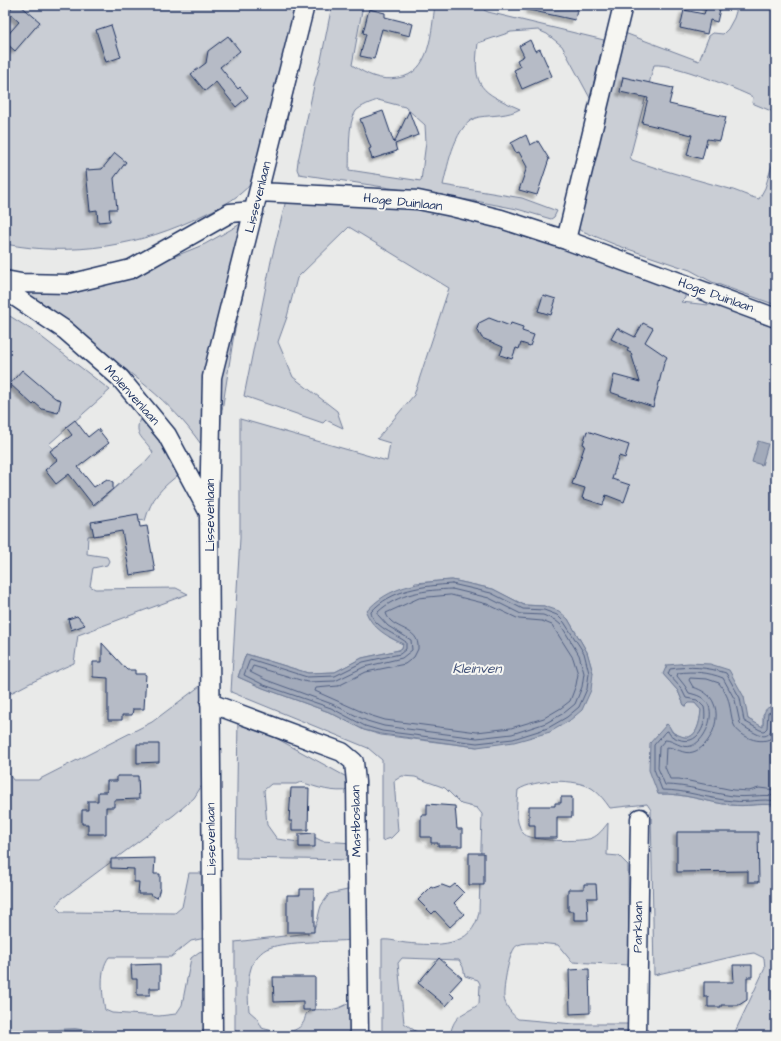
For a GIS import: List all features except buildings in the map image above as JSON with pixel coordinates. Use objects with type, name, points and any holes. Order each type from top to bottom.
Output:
[{"type":"street","name":"Lissevenlaan","points":[[213,1036],[209,514],[212,377],[305,5]]},
{"type":"street","points":[[566,240],[623,5]]},
{"type":"street","name":"Hoge Duinlaan","points":[[259,192],[429,202],[501,219],[566,240],[776,318]]},
{"type":"street","points":[[5,280],[21,283],[69,284],[131,269],[230,213],[254,211]]},
{"type":"street","name":"Molenvenlaan","points":[[5,290],[65,330],[120,378],[167,434],[209,514]]},
{"type":"street","name":"Mastboslaan","points":[[210,703],[342,752],[354,762],[356,782],[359,1036]]},
{"type":"street","name":"Parklaan","points":[[637,1036],[640,818]]},
{"type":"shaded area","points":[[5,5],[313,5],[284,133],[265,166],[247,188],[218,208],[180,226],[156,234],[106,246],[81,249],[56,249],[30,248],[5,244]]},
{"type":"shaded area","points":[[332,5],[363,5],[352,65],[363,72],[385,79],[409,75],[423,60],[430,39],[435,5],[482,5],[484,10],[488,12],[604,40],[590,98],[562,46],[547,34],[538,30],[511,32],[478,43],[476,58],[477,70],[478,79],[482,86],[488,93],[496,98],[520,109],[505,114],[479,117],[464,127],[458,135],[450,156],[443,185],[522,198],[557,211],[551,219],[517,209],[481,202],[299,174],[297,169],[298,161]],"holes":[[[378,100],[405,107],[425,125],[426,142],[421,181],[349,170],[350,131],[353,116],[356,111],[366,104]]]},
{"type":"shaded area","points":[[738,5],[776,5],[776,113],[752,103],[753,97],[719,82],[675,68],[663,65],[654,65],[630,157],[632,160],[644,164],[759,199],[765,188],[776,152],[776,305],[712,282],[690,270],[616,245],[575,228],[622,32],[699,61],[709,36],[713,33],[723,34],[728,29],[734,18]]},
{"type":"shaded area","points":[[286,200],[434,210],[499,225],[685,292],[685,298],[681,302],[709,305],[713,302],[776,325],[776,706],[772,706],[763,714],[763,728],[748,719],[746,714],[663,674],[678,691],[684,705],[686,706],[689,702],[695,703],[701,710],[698,728],[692,736],[681,736],[674,733],[666,724],[658,794],[686,796],[731,805],[774,805],[776,807],[776,1036],[733,1036],[765,968],[764,958],[754,953],[654,975],[651,810],[647,804],[610,808],[598,793],[586,785],[556,781],[525,786],[518,790],[518,823],[523,833],[527,836],[545,840],[578,840],[594,837],[601,832],[608,823],[607,855],[619,856],[628,865],[629,965],[572,962],[558,945],[527,943],[518,945],[512,953],[509,961],[504,986],[504,998],[509,1010],[518,1019],[574,1024],[630,1024],[630,1036],[455,1036],[451,1031],[456,1020],[462,1014],[479,1004],[480,984],[478,980],[465,976],[463,967],[459,960],[402,958],[398,963],[404,1023],[421,1035],[382,1036],[382,940],[418,944],[441,944],[452,942],[469,932],[475,924],[479,912],[482,814],[477,808],[461,804],[445,788],[415,777],[402,776],[394,781],[398,831],[391,838],[382,841],[382,760],[368,748],[231,692],[240,538],[240,419],[387,461],[390,443],[377,439],[414,395],[449,288],[349,227],[297,278],[287,317],[278,342],[293,377],[337,411],[343,428],[326,420],[323,423],[244,396],[271,261]],"holes":[[[452,580],[493,589],[524,605],[544,606],[568,619],[587,652],[593,673],[477,747],[381,735],[364,730],[329,712],[263,688],[238,677],[246,654],[308,673],[335,672],[362,658],[399,650],[402,648],[403,644],[389,637],[415,583]]]},
{"type":"shaded area","points":[[263,207],[234,334],[221,417],[218,472],[207,453],[183,421],[155,394],[82,336],[5,282],[139,271],[205,244],[237,226]]},
{"type":"shaded area","points":[[5,313],[35,332],[110,390],[49,444],[95,505],[145,462],[153,453],[139,433],[138,428],[141,416],[165,442],[181,473],[168,483],[154,499],[145,521],[116,517],[109,534],[88,536],[87,554],[107,557],[109,561],[107,565],[93,568],[90,586],[95,589],[176,588],[188,594],[78,635],[74,663],[5,696]]},
{"type":"shaded area","points":[[204,683],[204,782],[194,798],[174,815],[60,900],[56,907],[61,912],[175,913],[182,907],[189,873],[205,873],[205,938],[191,941],[171,957],[109,957],[104,968],[102,982],[105,1010],[112,1013],[159,1016],[176,1014],[182,1005],[191,958],[199,952],[206,950],[206,1036],[144,1036],[75,1029],[5,1031],[5,768],[13,780],[38,780],[152,722]]},
{"type":"shaded area","points":[[238,717],[352,780],[351,790],[344,791],[326,789],[301,782],[296,784],[271,784],[264,790],[267,825],[277,839],[299,842],[312,836],[322,841],[353,843],[352,860],[236,858]]},
{"type":"shaded area","points":[[352,889],[352,940],[286,944],[266,949],[258,956],[252,965],[249,978],[248,995],[249,1011],[257,1018],[262,1028],[278,1032],[295,1030],[304,1021],[307,1013],[310,1011],[329,1010],[344,1006],[353,1001],[353,1036],[235,1036],[235,942],[309,933],[315,927],[321,906],[329,894]]},
{"type":"water","points":[[758,441],[768,444],[762,465],[752,462]]},
{"type":"water","name":"Kleinven","points":[[452,580],[493,589],[524,605],[544,606],[559,611],[568,619],[587,652],[593,673],[591,690],[582,710],[569,721],[550,732],[514,742],[477,747],[381,734],[364,730],[329,712],[263,688],[238,677],[246,654],[308,673],[335,672],[362,658],[399,650],[402,648],[403,644],[386,635],[376,627],[366,612],[384,596],[394,591],[417,584]]},
{"type":"water","points":[[689,663],[710,664],[729,670],[744,697],[748,719],[763,727],[764,713],[771,706],[776,706],[776,807],[774,805],[731,805],[686,796],[658,794],[649,770],[650,743],[667,724],[674,733],[686,737],[691,736],[697,729],[700,719],[701,710],[695,703],[689,703],[686,706],[684,705],[678,691],[663,674],[667,665]]},
{"type":"water","points":[[75,1029],[144,1036],[5,1036],[5,1031]]}]
